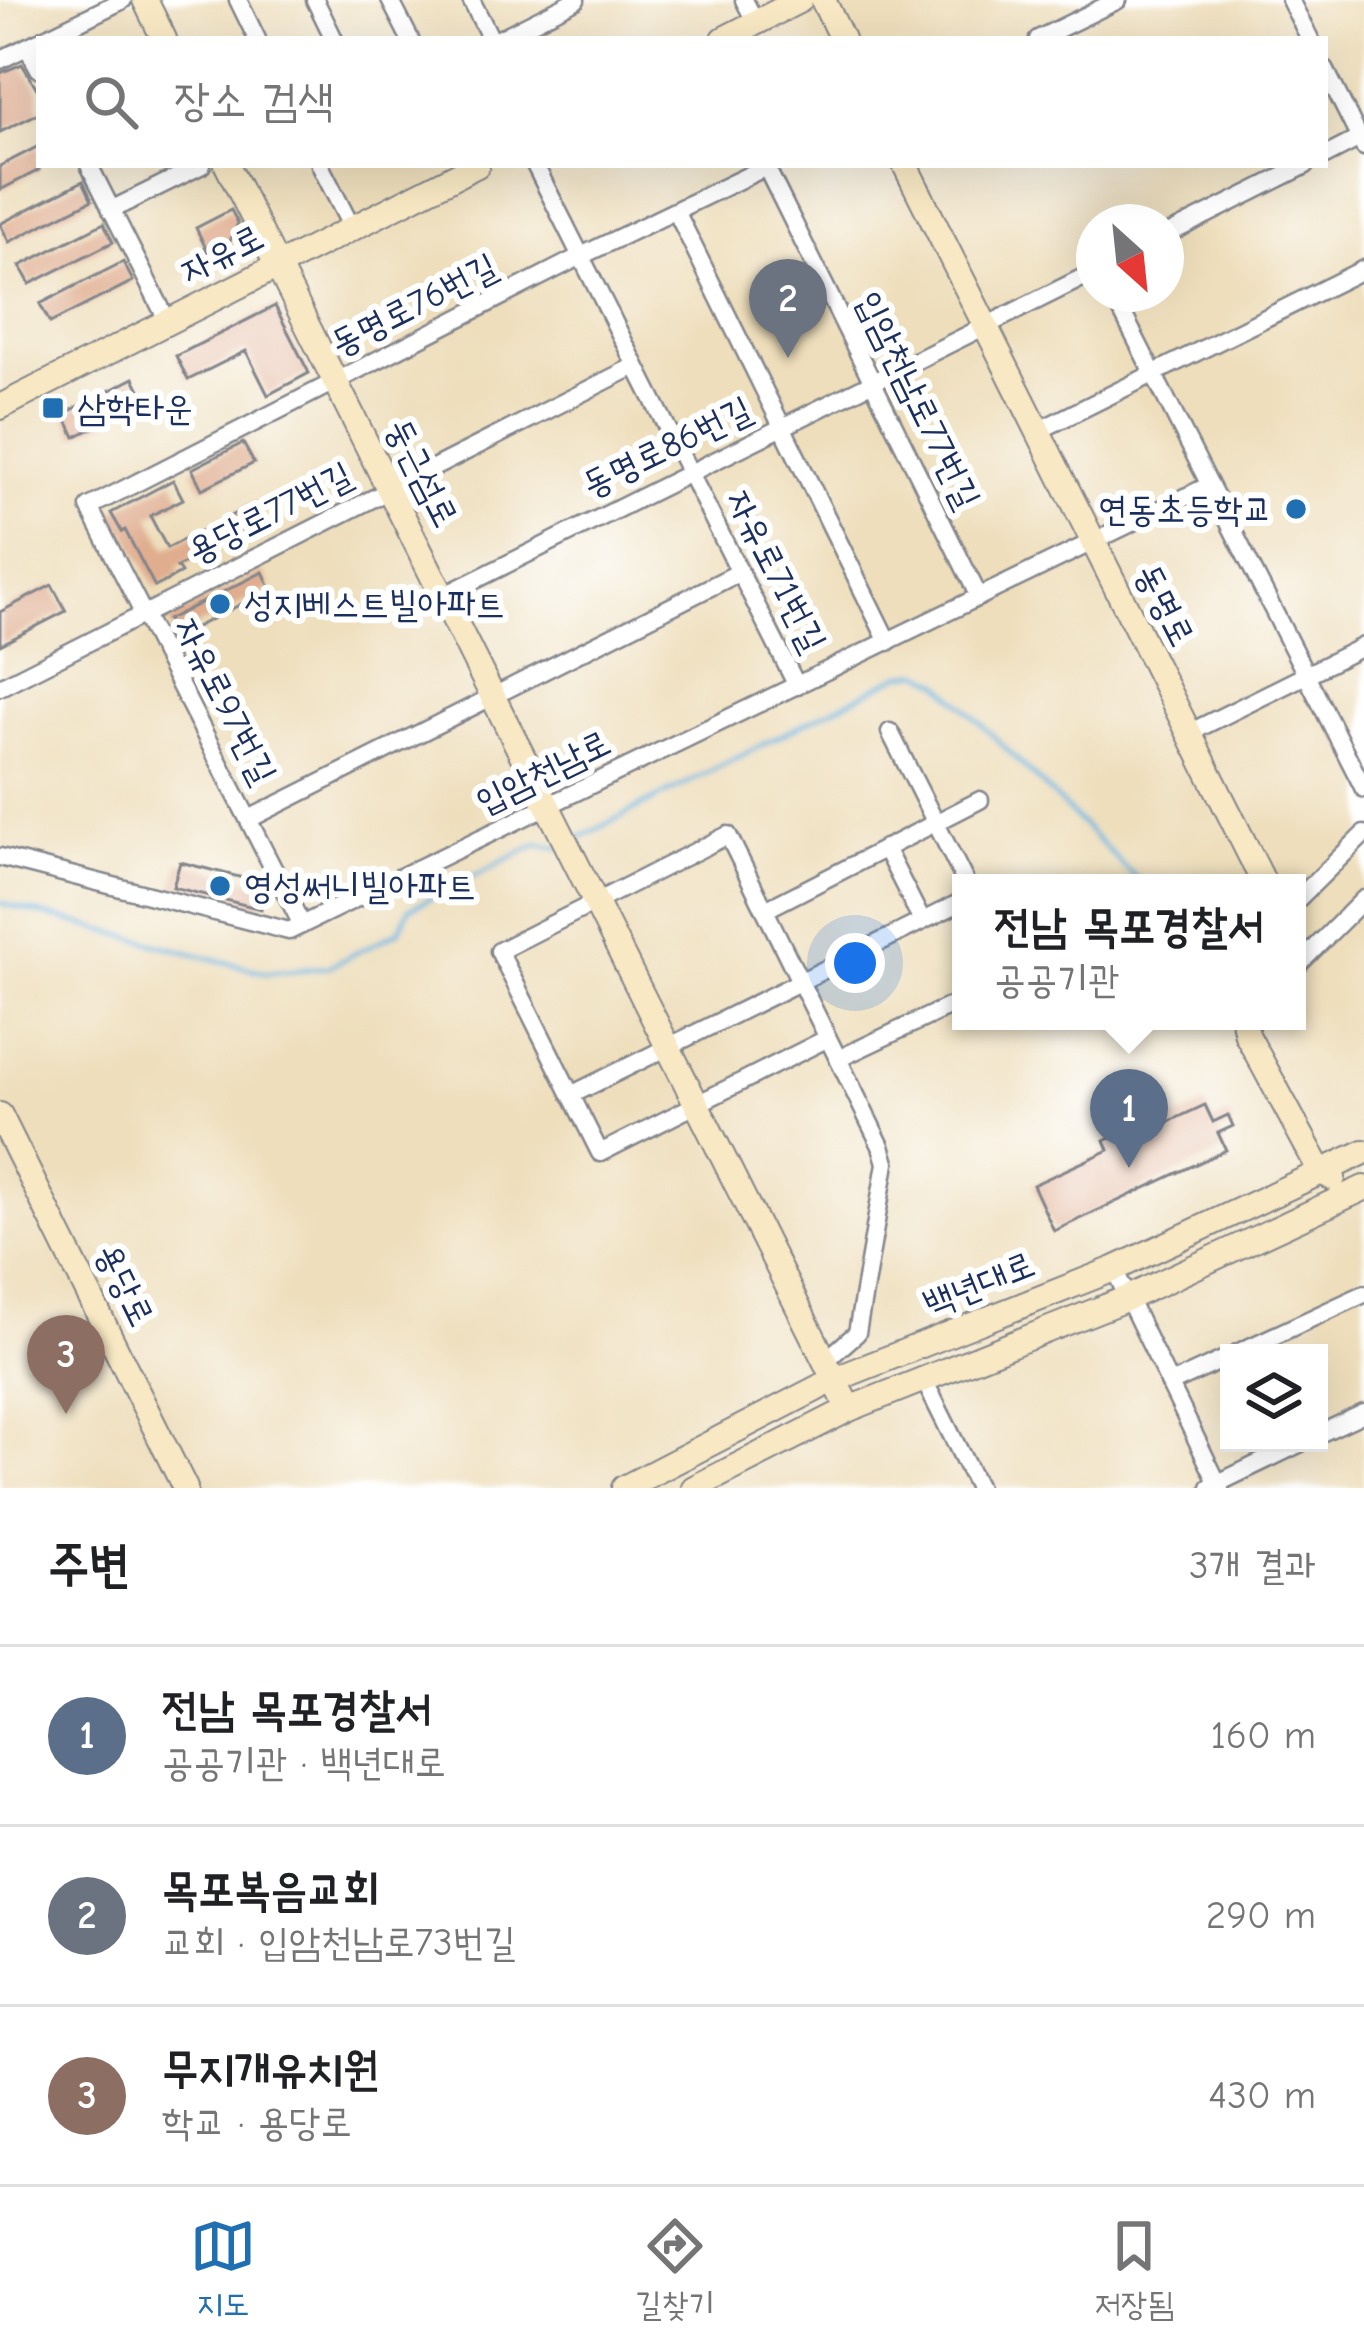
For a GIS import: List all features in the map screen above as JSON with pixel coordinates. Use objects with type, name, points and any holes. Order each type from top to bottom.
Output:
[{"type":"street","points":[[49,36],[123,0]]},
{"type":"street","points":[[145,0],[163,36]]},
{"type":"street","points":[[238,0],[255,36]]},
{"type":"street","points":[[315,0],[333,36]]},
{"type":"street","points":[[390,0],[408,36]]},
{"type":"street","points":[[471,0],[493,36]]},
{"type":"street","points":[[501,36],[575,0]]},
{"type":"street","points":[[727,36],[750,11],[800,0]]},
{"type":"street","points":[[823,0],[841,36]]},
{"type":"street","points":[[1044,36],[1118,0]]},
{"type":"street","points":[[1290,0],[1308,36]]},
{"type":"street","points":[[0,60],[36,42]]},
{"type":"street","points":[[1328,76],[1362,142],[1328,154]]},
{"type":"street","points":[[90,168],[167,322]]},
{"type":"street","points":[[111,210],[196,168]]},
{"type":"street","name":"둥근섬로","points":[[229,168],[596,902]]},
{"type":"street","points":[[322,168],[352,228]]},
{"type":"street","name":"자유로","points":[[0,407],[469,168]]},
{"type":"street","name":"자유로71번길","points":[[537,168],[797,686]]},
{"type":"street","name":"동명로76번길","points":[[89,507],[764,168]]},
{"type":"street","name":"입암천남로77번길","points":[[769,168],[979,598]]},
{"type":"street","name":"동명로","points":[[907,168],[1260,874]]},
{"type":"street","points":[[1184,227],[1300,168]]},
{"type":"street","points":[[676,212],[888,642]]},
{"type":"street","points":[[1038,431],[1364,268]]},
{"type":"street","name":"동명로86번길","points":[[443,596],[1076,281]]},
{"type":"street","points":[[1122,312],[1364,789]]},
{"type":"street","name":"용당로77번길","points":[[0,687],[635,365]]},
{"type":"street","name":"입암천남로","points":[[302,925],[550,810],[1210,485]]},
{"type":"street","name":"자유로97번길","points":[[89,507],[302,925]]},
{"type":"street","points":[[248,820],[740,572]]},
{"type":"street","points":[[1189,733],[1364,646]]},
{"type":"street","points":[[890,731],[961,874]]},
{"type":"street","points":[[765,910],[980,800]]},
{"type":"street","points":[[1306,891],[1364,834]]},
{"type":"street","points":[[828,1038],[600,1153],[499,951],[728,836],[765,910],[838,1058],[881,1146],[887,1172],[878,1200],[857,1333],[828,1371]]},
{"type":"street","points":[[885,848],[922,921]]},
{"type":"street","points":[[0,857],[289,931],[302,925]]},
{"type":"street","points":[[1306,957],[1364,898]]},
{"type":"street","points":[[596,902],[849,1408]]},
{"type":"street","points":[[571,1095],[952,906]]},
{"type":"street","points":[[838,1058],[948,1007]]},
{"type":"street","points":[[1246,1030],[1321,1172],[1362,1193]]},
{"type":"street","name":"용당로","points":[[0,1114],[185,1488]]},
{"type":"street","name":"백년대로","points":[[624,1488],[828,1371],[1114,1269],[1364,1152]]},
{"type":"street","name":"백년대로","points":[[694,1488],[849,1408],[1127,1298],[1362,1193]]},
{"type":"street","points":[[1114,1269],[1215,1486],[1283,1452]]},
{"type":"street","points":[[1257,1344],[1364,1294]]},
{"type":"street","points":[[1170,1384],[1220,1361]]},
{"type":"street","points":[[924,1380],[971,1486]]},
{"type":"street","points":[[1328,1430],[1364,1413]]},
{"type":"building","points":[[22,64],[36,87],[36,114],[0,132],[0,73]]},
{"type":"building","points":[[36,148],[39,170],[0,190],[0,166]]},
{"type":"building","points":[[83,181],[92,200],[9,242],[0,224]]},
{"type":"building","points":[[231,210],[238,223],[227,248],[210,257],[196,228]]},
{"type":"building","points":[[104,223],[113,242],[30,284],[20,266]]},
{"type":"building","points":[[123,262],[133,281],[50,323],[40,304]]},
{"type":"building","points":[[275,306],[309,373],[268,395],[246,351],[188,380],[176,356]]},
{"type":"building","points":[[134,378],[146,401],[75,437],[64,414]]},
{"type":"building","points":[[243,443],[254,463],[202,489],[192,469]]},
{"type":"building","points":[[173,480],[183,499],[150,516],[167,548],[200,531],[210,550],[177,567],[181,573],[155,587],[111,513]]},
{"type":"building","points":[[254,504],[263,522],[228,540],[219,522]]},
{"type":"building","name":"성지베스트빌아파트","points":[[263,572],[271,589],[176,637],[167,620]]},
{"type":"building","points":[[52,585],[66,611],[0,645],[0,612]]},
{"type":"building","name":"영성써니빌아파트","points":[[180,862],[267,884],[261,909],[173,887]]},
{"type":"building","points":[[1205,1105],[1213,1122],[1228,1115],[1233,1126],[1218,1133],[1226,1150],[1054,1231],[1033,1185],[1109,1150],[1105,1140],[1123,1132],[1127,1141]]},
{"type":"waterway","points":[[575,840],[900,675],[921,672],[939,682],[1132,874]]},
{"type":"waterway","points":[[0,903],[267,973],[328,967],[399,931],[409,909],[538,844],[560,848]]},
{"type":"place","name":"목포복음교회","points":[[788,358]]},
{"type":"place","name":"삼학타운","points":[[53,408]]},
{"type":"place","name":"연동초등학교","points":[[1296,509]]},
{"type":"place","name":"성지베스트빌아파트","points":[[220,604]]},
{"type":"place","name":"영성써니빌아파트","points":[[220,886]]},
{"type":"place","name":"전남 목포경찰서","points":[[1129,1168]]},
{"type":"place","name":"무지개유치원","points":[[66,1414]]}]
